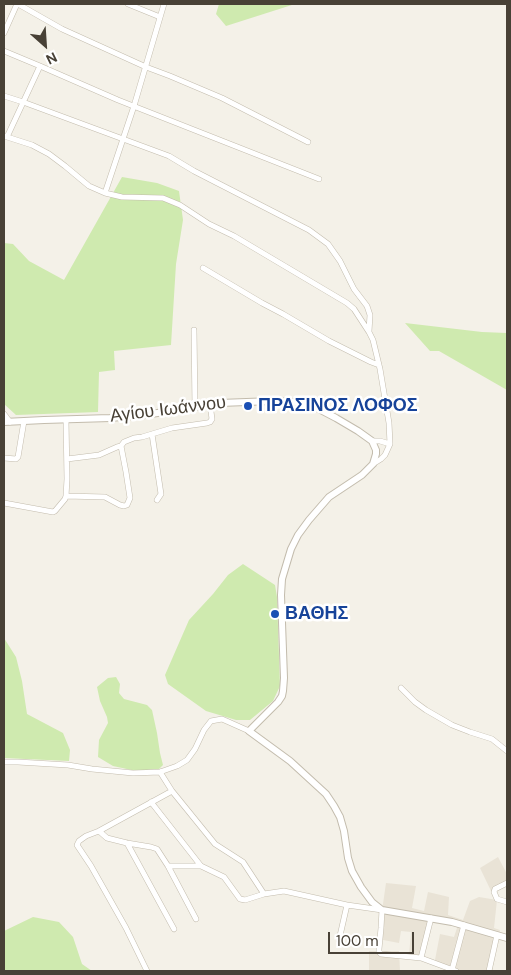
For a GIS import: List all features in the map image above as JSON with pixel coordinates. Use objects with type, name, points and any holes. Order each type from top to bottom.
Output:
[{"type":"street","points":[[4,33],[18,4],[62,29],[146,67],[222,98],[308,142]]},
{"type":"street","points":[[128,4],[160,16]]},
{"type":"street","points":[[105,193],[134,106],[164,4]]},
{"type":"street","points":[[4,51],[134,106],[319,179]]},
{"type":"street","points":[[40,66],[5,136],[32,145],[49,154],[89,186],[105,193],[122,197],[163,198],[180,205],[209,224],[234,236],[347,303],[354,309],[372,340],[379,365],[389,423],[390,444],[381,459],[362,475],[329,497],[298,535],[291,549],[282,579],[281,595],[284,678],[282,696],[249,730]]},
{"type":"street","points":[[4,96],[169,156],[194,171],[310,230],[328,244],[340,261],[354,289],[367,306],[370,315],[369,332]]},
{"type":"street","points":[[203,268],[329,341],[379,365]]},
{"type":"street","points":[[194,330],[195,407]]},
{"type":"street","name":"Αγίου Ιωάννου","points":[[7,422],[146,415],[210,404],[273,401],[296,402],[315,407],[372,441]]},
{"type":"street","points":[[66,459],[99,455],[121,446],[128,440],[172,428],[210,422],[212,419],[210,404]]},
{"type":"street","points":[[4,414],[7,422]]},
{"type":"street","points":[[4,503],[55,511],[66,496],[66,420]]},
{"type":"street","points":[[4,458],[16,459],[18,457],[24,421]]},
{"type":"street","points":[[152,434],[161,494],[157,500]]},
{"type":"street","points":[[373,464],[376,450],[372,441],[390,444]]},
{"type":"street","points":[[66,496],[105,497],[124,506],[127,505],[130,498],[121,446]]},
{"type":"street","points":[[401,688],[426,710],[458,727],[492,739],[507,751]]},
{"type":"street","points":[[4,762],[68,765],[134,773],[160,772],[187,760],[211,721],[222,719],[249,730],[290,761],[326,794],[340,817],[344,830],[349,865],[372,902],[382,910]]},
{"type":"street","points":[[160,772],[172,791],[215,844],[243,862],[264,894]]},
{"type":"street","points":[[147,971],[92,866],[77,845],[78,841],[86,836],[99,831],[172,791]]},
{"type":"street","points":[[151,802],[201,866]]},
{"type":"street","points":[[99,831],[107,838],[157,849],[196,919]]},
{"type":"street","points":[[127,843],[174,929]]},
{"type":"street","points":[[168,866],[201,866],[224,877],[236,895],[244,900],[284,891],[464,925],[507,938]]},
{"type":"street","points":[[507,883],[494,892],[498,899],[507,902]]},
{"type":"street","points":[[339,940],[347,904]]},
{"type":"street","points":[[382,910],[380,954],[421,958],[454,970],[464,925]]},
{"type":"street","points":[[421,958],[430,918]]},
{"type":"street","points":[[489,971],[497,934]]},
{"type":"shaded area","points":[[498,857],[507,874],[507,885],[492,893],[480,868]]},
{"type":"shaded area","points":[[386,883],[416,886],[412,908],[424,911],[428,892],[449,897],[448,915],[463,920],[470,901],[479,897],[497,900],[494,928],[500,930],[492,971],[450,971],[434,965],[440,934],[454,937],[458,925],[433,918],[422,957],[409,955],[411,932],[401,931],[399,943],[378,939]]},
{"type":"shaded area","points":[[369,951],[399,951],[400,971],[369,971]]},
{"type":"green space","points":[[219,4],[295,4],[226,26],[216,14]]},
{"type":"green space","points":[[122,177],[157,183],[179,191],[183,220],[176,264],[171,345],[114,351],[115,370],[99,372],[98,412],[16,415],[4,404],[4,243],[13,244],[29,261],[64,280]]},
{"type":"green space","points":[[405,323],[507,333],[507,390],[439,351],[430,351]]},
{"type":"green space","points":[[243,564],[275,585],[280,686],[273,701],[250,720],[236,720],[206,711],[168,684],[165,675],[189,620],[228,575]]},
{"type":"green space","points":[[4,638],[16,657],[27,714],[63,733],[70,750],[69,761],[4,758]]},
{"type":"green space","points":[[116,677],[120,684],[119,693],[124,699],[147,705],[152,710],[163,765],[159,769],[136,771],[113,766],[98,757],[99,740],[108,723],[97,687],[108,678]]},
{"type":"green space","points":[[33,917],[59,922],[73,937],[82,964],[92,971],[4,971],[4,931]]},
{"type":"place","name":"ΠΡΑΣΙΝΟΣ ΛΟΦΟΣ","points":[[248,406]]},
{"type":"place","name":"ΒΑΘΗΣ","points":[[275,614]]}]
